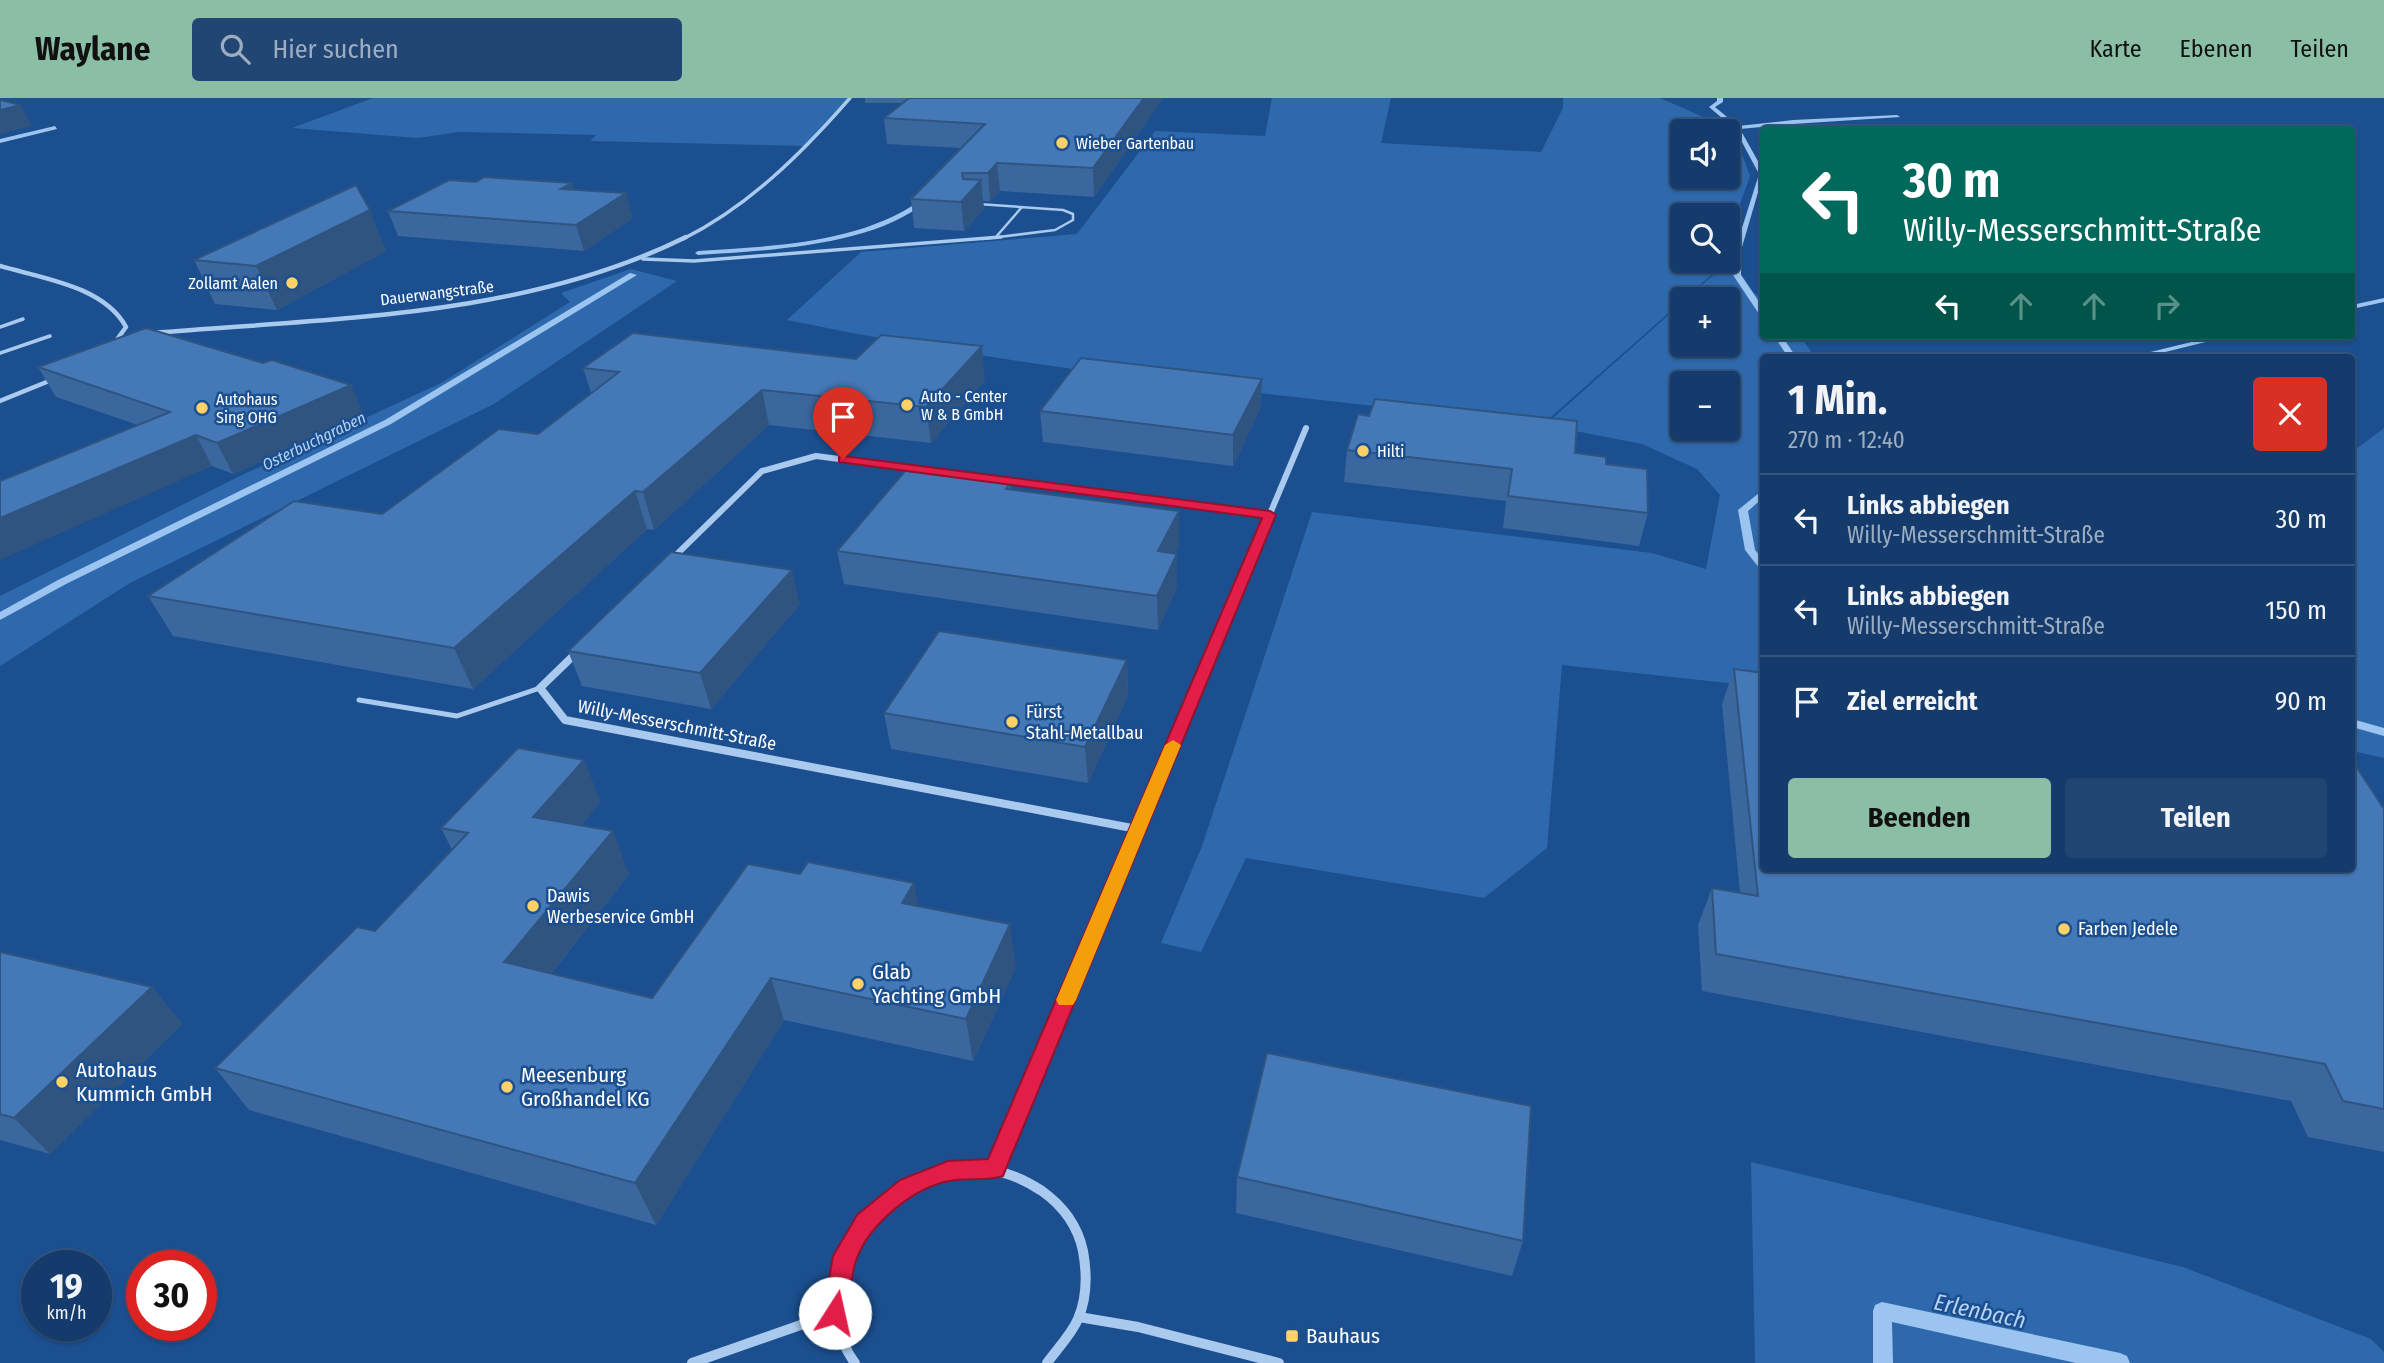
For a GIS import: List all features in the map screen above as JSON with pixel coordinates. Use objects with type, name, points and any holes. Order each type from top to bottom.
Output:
[{"type":"street","name":"Dauerwangstraße","points":[[148,334],[455,305],[536,290],[643,259],[698,232],[739,203],[810,142],[850,98]]},
{"type":"street","points":[[0,266],[99,299],[123,317],[126,327],[109,349]]},
{"type":"street","points":[[121,336],[134,335]]},
{"type":"street","points":[[0,401],[63,375]]},
{"type":"street","points":[[995,1168],[1306,428]]},
{"type":"street","points":[[666,565],[762,471],[816,456],[1270,515]]},
{"type":"street","points":[[540,688],[589,641]]},
{"type":"street","name":"Willy-Messerschmitt-Straße","points":[[540,688],[565,720],[1137,830]]},
{"type":"street","points":[[855,1363],[846,1353],[835,1313],[845,1256],[866,1222],[908,1187],[948,1171],[995,1168],[1034,1181],[1070,1214],[1085,1251],[1086,1292],[1079,1317],[1063,1347],[1047,1363]]},
{"type":"street","points":[[692,1363],[835,1313]]},
{"type":"street","points":[[1079,1317],[1138,1327],[1279,1363]]},
{"type":"lane","points":[[643,259],[695,261],[995,238],[1055,230],[1073,220],[1073,214],[1063,210],[968,204]]},
{"type":"lane","points":[[995,238],[1022,208]]},
{"type":"lane","points":[[0,327],[23,319]]},
{"type":"lane","points":[[0,353],[50,336]]},
{"type":"lane","points":[[359,700],[457,716],[540,688]]},
{"type":"shaded area","points":[[373,98],[850,98],[806,146],[590,141],[596,135],[459,132],[418,138],[292,128]]},
{"type":"shaded area","points":[[1272,98],[1391,98],[1381,143],[1541,152],[1563,108],[1563,98],[1660,98],[1708,119],[1670,119],[1670,189],[1740,189],[1740,149],[1750,176],[1740,204],[1670,203],[1670,273],[1714,273],[1698,287],[1670,287],[1670,312],[1543,424],[1069,369],[787,320],[861,252],[1077,234],[1155,131],[1265,136]]},
{"type":"shaded area","points":[[631,269],[677,281],[494,404],[130,583],[0,666],[0,596],[242,475],[441,383],[570,302],[561,293]]},
{"type":"shaded area","points":[[1716,273],[1741,274],[1753,292],[1760,297],[1760,340],[1803,340],[1813,354],[1760,354],[1760,687],[1562,665],[1547,848],[1484,898],[1246,858],[1201,952],[1161,943],[1202,846],[1312,512],[1652,553],[1706,569],[1720,495],[1697,469],[1642,444],[1545,425],[1670,314],[1670,357],[1740,357],[1740,287],[1700,287]]},
{"type":"shaded area","points":[[2384,428],[2384,758],[2355,752],[2355,450]]},
{"type":"shaded area","points":[[1751,1162],[2183,1267],[2371,1339],[2384,1352],[2384,1363],[1755,1363]]},
{"type":"building","points":[[909,98],[1144,98],[1093,168],[997,163],[988,173],[962,173],[963,179],[981,180],[961,202],[911,199],[985,124],[884,118]]},
{"type":"building","points":[[0,100],[21,105],[0,110]]},
{"type":"building","points":[[484,177],[572,183],[561,189],[626,193],[576,225],[388,211],[449,180],[476,182]]},
{"type":"building","points":[[356,185],[370,210],[256,266],[194,260]]},
{"type":"building","points":[[146,328],[263,363],[272,360],[351,385],[217,443],[196,435],[0,518],[0,481],[170,412],[38,367]]},
{"type":"building","points":[[633,333],[856,359],[881,335],[982,346],[926,407],[762,390],[643,492],[635,491],[454,648],[148,596],[294,501],[382,514],[499,429],[538,434],[619,372],[583,368]]},
{"type":"building","points":[[1081,358],[1262,379],[1233,435],[1040,411]]},
{"type":"building","points":[[1375,399],[1577,421],[1575,453],[1606,457],[1606,464],[1647,469],[1648,513],[1508,496],[1512,469],[1347,450],[1358,414],[1369,416]]},
{"type":"building","points":[[906,470],[1010,483],[1006,489],[1179,511],[1158,551],[1177,554],[1157,596],[837,551]]},
{"type":"building","points":[[671,552],[792,570],[700,673],[568,651]]},
{"type":"building","points":[[939,631],[1127,660],[1085,747],[884,713]]},
{"type":"building","name":"Farben Jedele","points":[[1734,669],[1760,672],[1760,872],[2355,872],[2355,765],[2384,809],[2384,1109],[2343,1101],[2325,1064],[1716,954],[1712,888],[1758,896]]},
{"type":"building","points":[[518,748],[584,760],[533,817],[613,831],[504,962],[652,998],[748,864],[800,874],[808,862],[914,883],[902,903],[1010,924],[966,1019],[771,978],[635,1183],[215,1068],[357,927],[375,931],[468,833],[441,828]]},
{"type":"building","points":[[0,952],[152,987],[14,1118],[0,1114]]},
{"type":"building","points":[[1267,1053],[1531,1106],[1523,1241],[1237,1177]]},
{"type":"waterway","points":[[1720,98],[1720,102],[1712,107],[1726,119]]},
{"type":"waterway","points":[[1740,128],[1897,117]]},
{"type":"waterway","points":[[0,141],[55,128]]},
{"type":"waterway","points":[[1740,134],[1760,170]]},
{"type":"waterway","points":[[1760,180],[1739,247],[1737,275],[1760,309]]},
{"type":"waterway","name":"Osterbuchgraben","points":[[698,253],[783,246],[849,234],[904,214],[923,201]]},
{"type":"waterway","name":"Osterbuchgraben","points":[[0,617],[62,582],[388,422],[633,275]]},
{"type":"waterway","points":[[2355,306],[2384,300]]},
{"type":"waterway","points":[[1781,340],[1790,354]]},
{"type":"waterway","points":[[2147,354],[2208,340]]},
{"type":"waterway","points":[[1760,495],[1743,510],[1750,550],[1760,562]]},
{"type":"waterway","points":[[2355,724],[2384,732]]},
{"type":"waterway","name":"Erlenbach","points":[[1883,1363],[1882,1311],[2120,1363]]},
{"type":"slow traffic","points":[[1066,1000],[1173,745]]},
{"type":"place","name":"Wieber Gartenbau","points":[[1062,143]]},
{"type":"place","name":"Zollamt Aalen","points":[[292,283]]},
{"type":"place","name":"Auto - Center W & B GmbH","points":[[907,405]]},
{"type":"place","name":"Autohaus Sing OHG","points":[[202,408]]},
{"type":"place","name":"Hilti","points":[[1363,451]]},
{"type":"place","name":"Fürst Stahl-Metallbau","points":[[1012,722]]},
{"type":"place","name":"Dawis Werbeservice GmbH","points":[[533,906]]},
{"type":"place","name":"Farben Jedele","points":[[2064,929]]},
{"type":"place","name":"Glab Yachting GmbH","points":[[858,984]]},
{"type":"place","name":"Autohaus Kummich GmbH","points":[[62,1082]]},
{"type":"place","name":"Meesenburg Großhandel KG","points":[[507,1087]]},
{"type":"place","name":"Bauhaus","points":[[1292,1336]]},
{"type":"route","points":[[835,1313],[845,1256],[866,1222],[908,1187],[948,1171],[995,1168],[1270,515],[843,459]]}]
